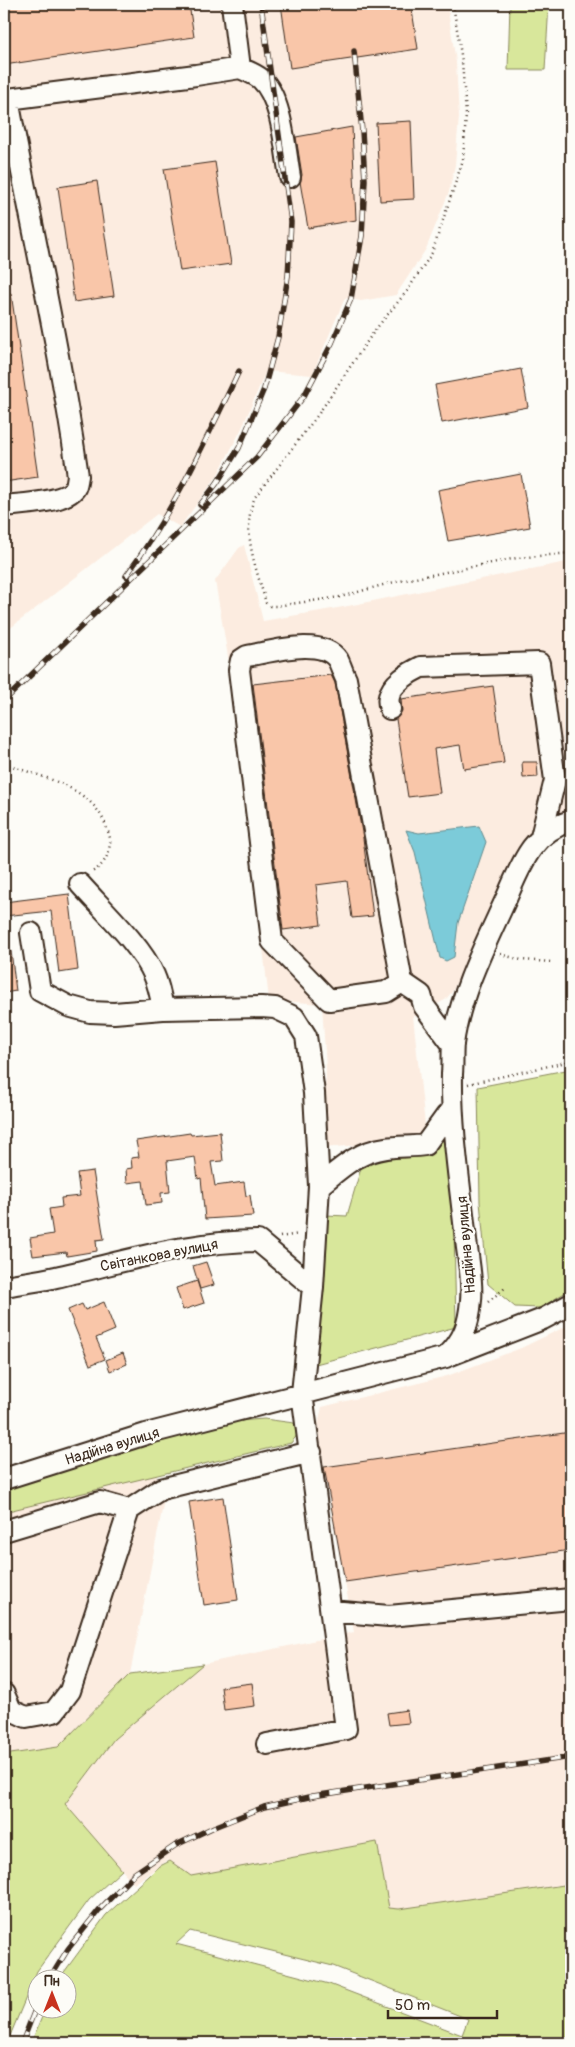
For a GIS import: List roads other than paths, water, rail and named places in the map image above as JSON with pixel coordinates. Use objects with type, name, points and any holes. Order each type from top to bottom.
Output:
[{"type":"street","points":[[232,4],[240,68]]},
{"type":"street","points":[[4,506],[54,499],[67,495],[76,487],[78,476],[57,346],[6,99],[240,68],[261,79],[268,88],[276,106],[290,177]]},
{"type":"street","points":[[402,982],[386,992],[329,1000],[272,941],[240,670],[241,660],[247,656],[297,648],[321,647],[337,659],[346,679],[402,982],[421,994],[424,1006],[453,1045]]},
{"type":"street","points":[[390,709],[389,696],[395,687],[412,671],[421,667],[539,663],[555,780],[541,837]]},
{"type":"street","points":[[541,837],[569,816]]},
{"type":"street","name":"Надійна вулиця","points":[[4,1479],[146,1434],[446,1357],[457,1347],[465,1331],[472,1297],[452,1111],[453,1045],[464,997],[484,949],[527,852],[541,837]]},
{"type":"street","points":[[80,884],[146,960],[154,974],[163,1009]]},
{"type":"street","points":[[31,933],[40,991],[68,1006],[90,1012],[114,1013],[163,1009],[275,1008],[294,1017],[301,1025],[306,1036],[314,1093],[320,1186],[313,1287],[302,1393],[346,1729],[266,1744]]},
{"type":"street","points":[[320,1186],[345,1165],[364,1153],[387,1148],[425,1145],[446,1116],[452,1111]]},
{"type":"street","name":"Світанкова вулиця","points":[[4,1286],[56,1277],[132,1258],[202,1244],[258,1241],[313,1287]]},
{"type":"street","points":[[446,1357],[543,1319],[571,1304]]},
{"type":"street","points":[[4,1694],[11,1710],[26,1717],[54,1712],[70,1691],[129,1510],[161,1489],[311,1452]]},
{"type":"street","points":[[4,1531],[100,1502],[129,1510]]},
{"type":"street","points":[[331,1611],[389,1616],[571,1598]]},
{"type":"water","points":[[479,826],[486,842],[458,923],[454,957],[446,961],[440,958],[415,852],[406,830],[419,833]]},
{"type":"railway","points":[[200,505],[217,483],[239,448],[264,389],[278,337],[288,276],[291,222],[261,4]]},
{"type":"railway","points":[[4,701],[257,457],[304,396],[332,343],[351,299],[362,236],[365,180],[354,51]]},
{"type":"railway","points":[[126,576],[159,527],[173,502],[201,450],[239,371]]},
{"type":"railway","points":[[55,1970],[68,1949],[99,1910],[135,1873],[176,1845],[214,1827],[264,1807],[313,1796],[571,1757]]},
{"type":"railway","points":[[22,2043],[31,2020]]}]
